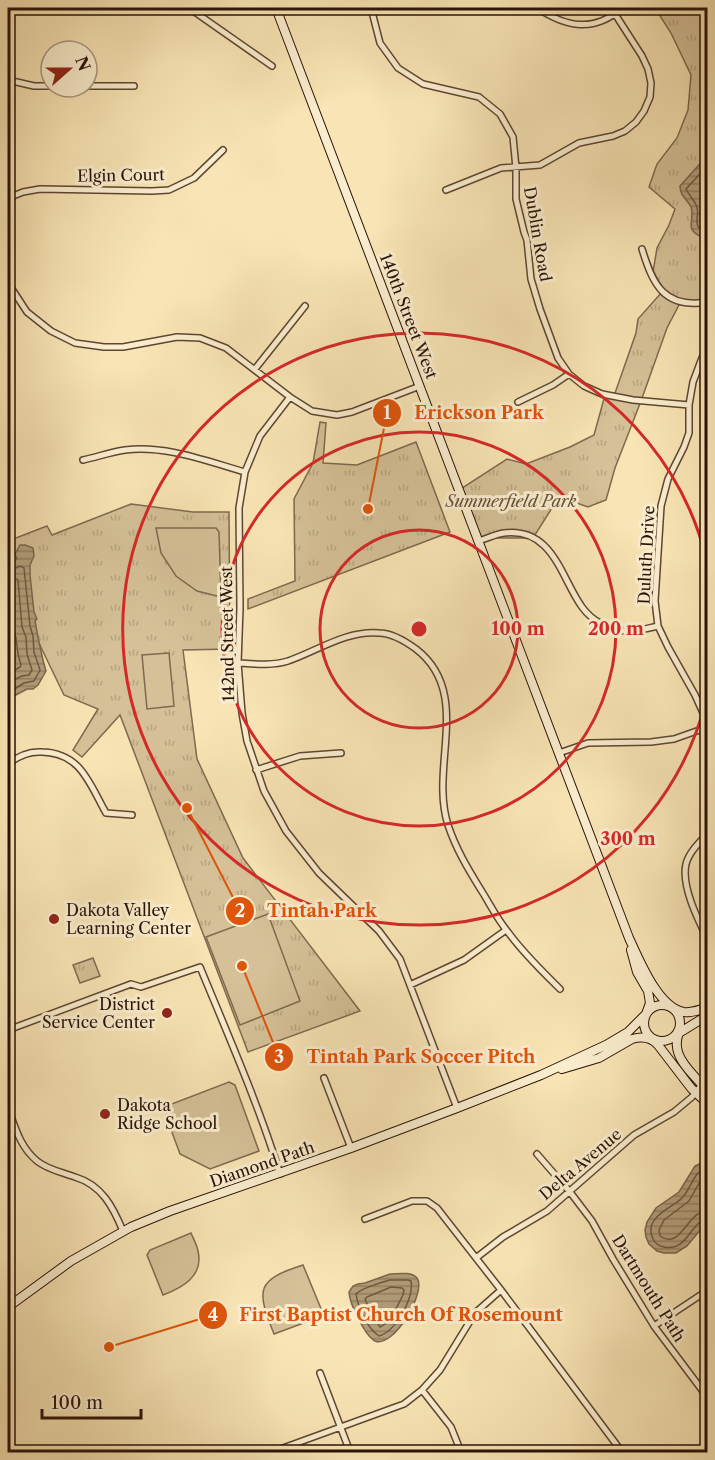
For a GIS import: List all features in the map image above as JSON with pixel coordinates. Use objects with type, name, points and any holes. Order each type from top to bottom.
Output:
[{"type":"street","points":[[189,8],[272,66]]},
{"type":"street","name":"140th Street West","points":[[276,8],[559,753],[628,938],[637,972],[648,991],[650,1003],[646,1014]]},
{"type":"street","name":"Dublin Road","points":[[371,8],[380,43],[398,68],[423,84],[478,97],[500,114],[513,137],[516,199],[527,240],[535,294],[558,358],[569,374],[584,386],[602,394],[633,400],[689,405]]},
{"type":"street","points":[[537,8],[554,18],[574,24],[595,23],[615,14],[622,8]]},
{"type":"street","points":[[446,190],[501,168],[540,165],[579,143],[613,136],[625,131],[636,122],[650,97],[651,83],[642,56],[615,14]]},
{"type":"street","points":[[8,80],[39,86]]},
{"type":"street","points":[[99,86],[134,86]]},
{"type":"street","name":"Elgin Court","points":[[8,198],[40,189],[152,192],[169,190],[194,178],[223,150]]},
{"type":"street","points":[[642,249],[649,273],[666,295],[680,302],[697,304],[708,302]]},
{"type":"street","points":[[8,281],[27,312],[51,331],[75,342],[104,348],[123,347],[177,337],[200,338],[226,348],[312,411],[337,415],[352,412],[420,386]]},
{"type":"street","points":[[255,369],[306,306]]},
{"type":"street","name":"Duluth Drive","points":[[708,349],[693,382],[689,405],[689,433],[668,479],[661,506],[655,601],[658,626],[696,695],[708,725]]},
{"type":"street","points":[[519,402],[569,374]]},
{"type":"street","name":"142nd Street West","points":[[290,397],[260,436],[245,472],[239,508],[238,663],[247,741],[264,791],[286,831],[319,873],[379,931],[400,959],[457,1108]]},
{"type":"street","points":[[83,460],[125,450],[156,449],[180,453],[245,472]]},
{"type":"street","points":[[478,542],[504,533],[515,533],[539,541],[559,563],[582,607],[591,617],[603,624],[628,631],[658,626]]},
{"type":"street","points":[[238,663],[286,662],[355,635],[379,633],[399,638],[425,656],[435,668],[442,682],[447,707],[442,787],[447,823],[460,856],[506,930],[529,958],[560,989]]},
{"type":"street","points":[[559,753],[588,743],[651,742],[674,739],[708,725]]},
{"type":"street","points":[[8,764],[33,751],[55,752],[71,760],[82,770],[106,813],[132,815]]},
{"type":"street","points":[[255,770],[300,756],[341,753]]},
{"type":"street","points":[[708,833],[693,850],[686,864],[686,884],[698,921],[708,940]]},
{"type":"street","points":[[411,985],[464,960],[506,930]]},
{"type":"street","name":"140th Street West","points":[[628,938],[649,978],[671,1006]]},
{"type":"street","points":[[8,1030],[131,984],[141,987],[200,967],[248,1085],[280,1174]]},
{"type":"street","name":"Diamond Path","points":[[8,1307],[71,1261],[131,1227],[170,1211],[351,1148],[541,1075],[606,1045],[628,1032],[658,1005],[671,1006],[686,1012],[708,1007]]},
{"type":"street","points":[[671,1006],[680,1018],[681,1027],[677,1037],[678,1053],[703,1088],[708,1104]]},
{"type":"street","points":[[646,1014],[644,1020],[647,1034],[703,1088]]},
{"type":"street","name":"Diamond Path","points":[[541,1075],[598,1058],[632,1039],[646,1037],[663,1041],[672,1038],[708,1015]]},
{"type":"street","points":[[324,1078],[351,1148]]},
{"type":"street","name":"Delta Avenue","points":[[476,1258],[503,1237],[547,1211],[634,1135],[674,1112],[703,1088]]},
{"type":"street","points":[[8,1108],[21,1142],[31,1155],[43,1166],[82,1179],[103,1193],[112,1206],[123,1231]]},
{"type":"street","name":"Dartmouth Path","points":[[537,1154],[592,1221],[654,1326],[708,1398]]},
{"type":"street","points":[[365,1219],[412,1201],[427,1201],[437,1208],[622,1452]]},
{"type":"street","points":[[272,1452],[404,1404],[422,1390],[440,1370],[475,1313],[501,1290]]},
{"type":"street","points":[[654,1326],[708,1290]]},
{"type":"street","points":[[320,1372],[351,1452]]},
{"type":"street","points":[[422,1390],[451,1427],[461,1452]]},
{"type":"green space","name":"Summerfield Park","points":[[655,8],[704,8],[708,12],[707,302],[680,303],[667,328],[615,468],[606,500],[588,507],[559,497],[533,538],[488,538],[478,541],[459,490],[507,459],[526,464],[594,435],[605,395],[614,396],[636,333],[638,319],[662,292],[652,278],[657,248],[675,209],[649,187],[657,164],[677,138],[688,110],[691,75],[671,33]]},
{"type":"green space","points":[[320,422],[326,423],[323,463],[357,465],[416,442],[450,532],[248,609],[248,599],[295,581],[294,499],[313,463]]},
{"type":"green space","points":[[131,504],[193,512],[229,512],[230,649],[183,650],[197,759],[243,858],[360,1011],[248,1052],[120,715],[82,757],[73,750],[98,709],[64,695],[8,579],[8,541],[47,526],[52,535]]},
{"type":"green space","points":[[156,528],[216,528],[219,532],[221,597],[197,591],[176,576],[161,553]]},
{"type":"green space","points":[[169,653],[174,706],[147,709],[142,655]]},
{"type":"green space","points":[[268,914],[300,1001],[240,1025],[206,937]]},
{"type":"green space","points":[[93,958],[100,976],[80,983],[73,965]]},
{"type":"green space","points":[[229,1082],[235,1085],[259,1151],[210,1169],[180,1154],[166,1116],[169,1105]]},
{"type":"green space","points":[[191,1233],[199,1260],[195,1274],[184,1285],[163,1295],[147,1255],[150,1250]]},
{"type":"green space","points":[[303,1265],[322,1311],[320,1317],[274,1334],[264,1306],[264,1288],[276,1276]]},
{"type":"water","points":[[707,156],[708,239],[706,239],[692,229],[691,207],[682,195],[680,186]]},
{"type":"water","points":[[20,545],[33,548],[34,556],[30,565],[30,575],[34,612],[37,619],[35,621],[46,671],[33,689],[27,689],[8,697],[8,566],[17,559],[15,554]]},
{"type":"water","points":[[707,1160],[707,1222],[687,1246],[676,1253],[657,1251],[649,1244],[646,1237],[647,1222],[656,1208],[679,1192],[695,1166]]},
{"type":"water","points":[[390,1274],[411,1274],[417,1278],[419,1285],[417,1295],[399,1328],[382,1341],[375,1341],[368,1335],[358,1319],[349,1292],[353,1286]]},
{"type":"place","name":"Erickson Park","points":[[368,509]]},
{"type":"place","name":"Tintah Park","points":[[187,808]]},
{"type":"place","name":"Dakota Valley Learning Center","points":[[54,919]]},
{"type":"place","name":"Tintah Park Soccer Pitch","points":[[242,966]]},
{"type":"place","name":"District Service Center","points":[[167,1013]]},
{"type":"place","name":"Dakota Ridge School","points":[[105,1114]]},
{"type":"place","name":"First Baptist Church Of Rosemount","points":[[109,1347]]}]
